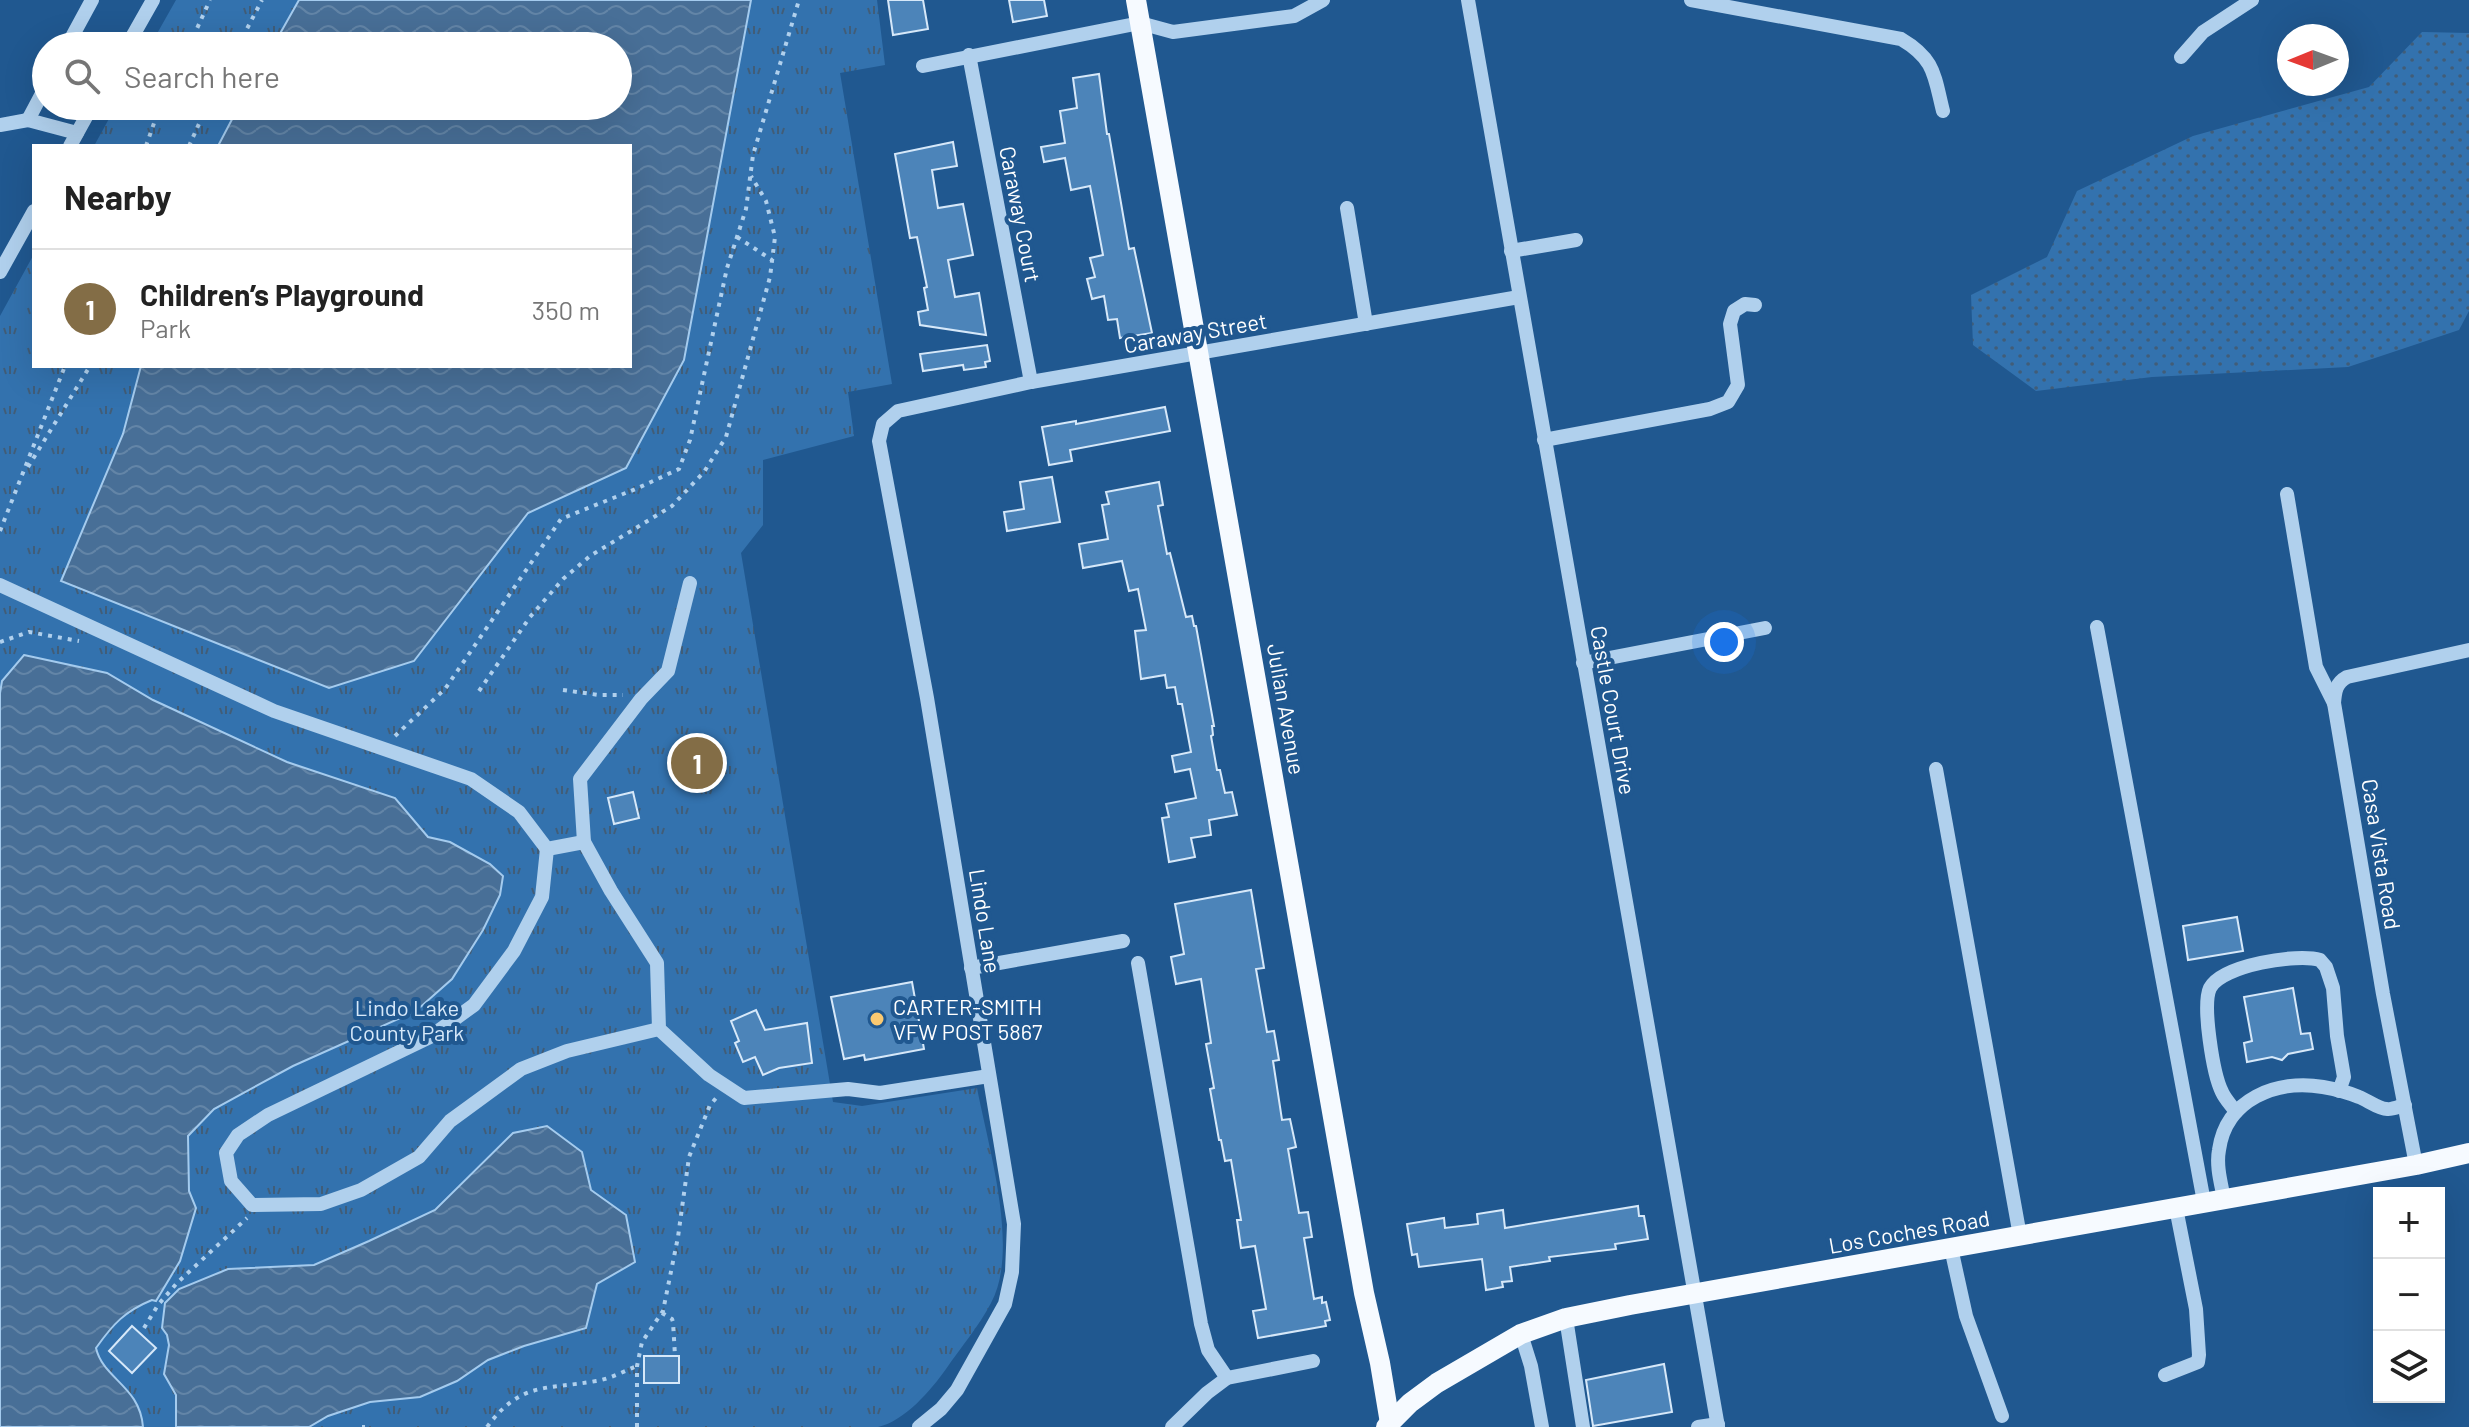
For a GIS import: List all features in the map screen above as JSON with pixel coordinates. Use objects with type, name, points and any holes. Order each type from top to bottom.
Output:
[{"type":"main road","name":"Julian Avenue","points":[[1136,0],[1389,1426]]},
{"type":"main road","name":"Los Coches Road","points":[[1389,1426],[1410,1403],[1437,1383],[1521,1334],[1566,1318],[2469,1153]]},
{"type":"street","points":[[75,32],[92,0]]},
{"type":"street","points":[[135,32],[153,0]]},
{"type":"street","points":[[923,66],[1140,23],[1173,32],[1294,16],[1323,0]]},
{"type":"street","name":"Castle Court Drive","points":[[1468,0],[1718,1425]]},
{"type":"street","points":[[1691,0],[1901,39],[1926,57],[1934,73],[1943,111]]},
{"type":"street","points":[[2181,57],[2203,32],[2252,0]]},
{"type":"street","name":"Caraway Court","points":[[969,55],[1031,382]]},
{"type":"street","points":[[28,120],[32,112]]},
{"type":"street","points":[[0,125],[28,120],[74,139],[84,120]]},
{"type":"street","points":[[1347,208],[1366,324]]},
{"type":"street","points":[[0,272],[32,215]]},
{"type":"street","points":[[1511,251],[1576,240]]},
{"type":"street","name":"Caraway Street","points":[[883,424],[898,411],[1031,382],[1519,297]]},
{"type":"street","points":[[1544,440],[1710,409],[1728,402],[1738,385],[1730,324],[1734,311],[1745,304],[1755,305]]},
{"type":"street","name":"Lindo Lane","points":[[883,424],[879,441],[927,698],[1014,1224],[1012,1272],[1005,1304],[957,1390],[941,1409],[919,1427]]},
{"type":"street","name":"Casa Vista Road","points":[[2287,494],[2316,667],[2334,703],[2383,994],[2416,1165]]},
{"type":"street","points":[[690,583],[668,671],[641,699],[580,779],[584,842],[657,963],[659,1029],[709,1075],[744,1098],[848,1089],[880,1093],[989,1076]]},
{"type":"street","points":[[0,585],[274,711],[471,779],[519,812],[547,849],[542,897],[514,951],[474,1005],[430,1037],[268,1115],[238,1135],[226,1153],[228,1167],[231,1181],[252,1205],[321,1204],[361,1190],[419,1157],[450,1121],[521,1069],[567,1051],[659,1029]]},
{"type":"street","points":[[2097,627],[2214,1201]]},
{"type":"street","points":[[1583,663],[1765,628]]},
{"type":"street","points":[[2334,703],[2337,686],[2347,677],[2469,650]]},
{"type":"street","points":[[1936,769],[2020,1236]]},
{"type":"street","points":[[547,849],[584,842]]},
{"type":"street","points":[[971,968],[1123,941]]},
{"type":"street","points":[[2236,1112],[2219,1085],[2206,1013],[2208,993],[2221,976],[2283,958],[2303,956],[2320,960],[2330,975],[2344,1077],[2339,1091]]},
{"type":"street","points":[[1138,963],[1201,1324],[1208,1350],[1227,1378]]},
{"type":"street","points":[[2214,1201],[2222,1135],[2236,1112],[2249,1099],[2274,1088],[2305,1085],[2356,1096],[2386,1110],[2405,1105]]},
{"type":"street","points":[[2165,1375],[2198,1362],[2199,1355],[2196,1309],[2176,1208]]},
{"type":"street","points":[[1951,1248],[1966,1316],[2002,1416]]},
{"type":"street","points":[[1566,1318],[1583,1427]]},
{"type":"street","points":[[1521,1334],[1531,1366],[1542,1427]]},
{"type":"street","points":[[1172,1427],[1227,1378],[1313,1361]]},
{"type":"street","points":[[1698,1427],[1718,1425]]},
{"type":"path","points":[[195,32],[210,0]]},
{"type":"path","points":[[245,32],[262,0]]},
{"type":"path","points":[[381,748],[445,689],[561,519],[679,469],[690,440],[727,268],[746,209],[753,155],[799,0]]},
{"type":"path","points":[[147,144],[155,120]]},
{"type":"path","points":[[190,144],[201,120]]},
{"type":"path","points":[[479,691],[530,617],[563,579],[590,556],[672,506],[704,472],[726,437],[770,277],[775,237],[766,201],[750,174]]},
{"type":"path","points":[[737,237],[772,260]]},
{"type":"path","points":[[0,531],[64,368]]},
{"type":"path","points":[[21,479],[89,368]]},
{"type":"path","points":[[0,642],[29,632],[85,643]]},
{"type":"path","points":[[563,690],[631,695],[641,699]]},
{"type":"path","points":[[637,1427],[637,1369],[642,1342],[662,1313],[678,1237],[689,1157],[710,1105],[727,1086]]},
{"type":"path","points":[[144,1328],[177,1283],[246,1221],[252,1205]]},
{"type":"path","points":[[662,1313],[673,1322],[675,1356]]},
{"type":"path","points":[[487,1427],[521,1394],[543,1387],[600,1381],[637,1369],[644,1372]]},
{"type":"green space","name":"Lindo Lake County Park","points":[[176,0],[877,0],[885,65],[840,73],[892,384],[848,392],[854,436],[763,460],[763,525],[741,553],[833,1102],[862,1106],[977,1088],[999,1197],[1003,1255],[999,1281],[991,1303],[933,1386],[907,1412],[888,1424],[878,1427],[0,1427],[0,316],[32,258],[32,368],[632,368],[632,144],[95,144],[108,120],[632,120],[632,32],[158,32]]},
{"type":"green space","points":[[2422,32],[2469,33],[2469,311],[2459,330],[2348,367],[2152,377],[2036,391],[1973,345],[1971,295],[2047,257],[2077,191],[2193,136],[2337,96],[2349,96],[2349,93],[2369,87]]},
{"type":"water","points":[[299,0],[751,0],[684,360],[626,468],[528,513],[414,661],[329,688],[61,581],[123,434],[140,368],[632,368],[632,144],[219,144],[232,120],[632,120],[632,32],[281,32]]},
{"type":"water","points":[[24,655],[107,673],[153,700],[287,762],[395,798],[428,837],[450,842],[490,864],[503,876],[500,895],[483,930],[452,979],[416,1011],[293,1066],[214,1109],[188,1136],[189,1191],[196,1208],[180,1261],[156,1301],[143,1304],[127,1314],[96,1348],[106,1368],[135,1402],[143,1427],[0,1427],[0,693],[2,681]]},
{"type":"water","points":[[547,1126],[582,1152],[591,1190],[626,1215],[635,1262],[597,1284],[586,1328],[488,1360],[457,1381],[420,1397],[370,1402],[328,1416],[309,1427],[176,1427],[176,1395],[164,1374],[169,1345],[162,1328],[165,1303],[179,1289],[228,1269],[314,1265],[369,1241],[435,1210],[513,1133]]},
{"type":"building","points":[[888,0],[923,0],[928,29],[893,35]]},
{"type":"building","points":[[1009,0],[1044,0],[1047,16],[1013,22]]},
{"type":"building","points":[[1099,74],[1129,249],[1134,248],[1152,333],[1120,338],[1117,319],[1108,320],[1104,296],[1092,299],[1087,279],[1095,277],[1090,258],[1103,255],[1090,186],[1071,190],[1065,158],[1044,162],[1041,147],[1065,143],[1060,111],[1077,108],[1073,78]]},
{"type":"building","points":[[953,142],[957,166],[932,170],[938,208],[963,204],[973,255],[948,260],[955,297],[979,293],[986,335],[920,325],[918,312],[928,310],[924,288],[927,287],[917,237],[910,238],[895,154]]},
{"type":"building","points":[[987,345],[990,361],[985,362],[986,367],[964,370],[963,365],[923,371],[920,354]]},
{"type":"building","points":[[1165,407],[1170,431],[1070,450],[1072,461],[1049,465],[1042,427],[1076,421],[1076,424]]},
{"type":"building","points":[[1052,477],[1060,522],[1007,531],[1004,512],[1024,509],[1020,482]]},
{"type":"building","points":[[1159,482],[1163,505],[1158,506],[1167,554],[1170,553],[1186,617],[1192,616],[1196,626],[1214,726],[1211,736],[1217,770],[1220,770],[1225,793],[1232,792],[1237,815],[1209,820],[1211,835],[1191,838],[1195,857],[1169,862],[1162,818],[1169,817],[1166,804],[1196,798],[1190,769],[1175,772],[1172,756],[1191,752],[1182,704],[1178,704],[1175,687],[1167,688],[1165,675],[1141,679],[1135,631],[1146,630],[1138,589],[1129,591],[1122,561],[1083,568],[1079,544],[1108,539],[1102,505],[1109,504],[1106,492]]},
{"type":"building","points":[[714,742],[716,763],[692,766],[690,744]]},
{"type":"building","points":[[633,792],[639,818],[614,824],[608,798]]},
{"type":"building","points":[[1251,890],[1264,968],[1256,969],[1267,1032],[1274,1031],[1279,1060],[1273,1061],[1282,1120],[1290,1119],[1296,1147],[1288,1149],[1299,1213],[1308,1212],[1312,1237],[1304,1238],[1314,1299],[1322,1297],[1322,1303],[1326,1302],[1330,1320],[1325,1321],[1326,1326],[1258,1338],[1253,1311],[1266,1309],[1255,1246],[1241,1248],[1237,1220],[1241,1220],[1231,1160],[1225,1161],[1219,1140],[1210,1089],[1214,1088],[1206,1044],[1211,1043],[1201,979],[1176,984],[1171,957],[1184,954],[1175,904]]},
{"type":"building","points":[[2237,917],[2243,951],[2188,960],[2183,926]]},
{"type":"building","name":"CARTER-SMITH VFW POST 5867","points":[[912,982],[924,1049],[865,1060],[864,1055],[844,1059],[831,997]]},
{"type":"building","points":[[2293,988],[2301,1034],[2310,1033],[2313,1049],[2288,1054],[2282,1060],[2272,1057],[2247,1062],[2244,1043],[2252,1041],[2244,997]]},
{"type":"building","points":[[756,1010],[765,1030],[807,1023],[812,1063],[779,1068],[763,1075],[755,1057],[743,1062],[731,1021]]},
{"type":"building","points":[[1638,1206],[1639,1216],[1644,1216],[1648,1239],[1615,1244],[1616,1249],[1549,1257],[1550,1261],[1510,1267],[1512,1281],[1502,1282],[1503,1287],[1486,1290],[1482,1259],[1419,1267],[1417,1254],[1412,1255],[1407,1224],[1444,1218],[1445,1228],[1478,1224],[1477,1214],[1503,1210],[1505,1228]]},
{"type":"building","points":[[132,1326],[156,1348],[132,1373],[109,1351]]},
{"type":"building","points":[[644,1356],[679,1356],[679,1383],[644,1383]]},
{"type":"building","points":[[1664,1364],[1672,1412],[1593,1426],[1586,1380]]},
{"type":"place","name":"Children’s Playground","points":[[697,763]]},
{"type":"place","name":"CARTER-SMITH VFW POST 5867","points":[[877,1019]]}]
